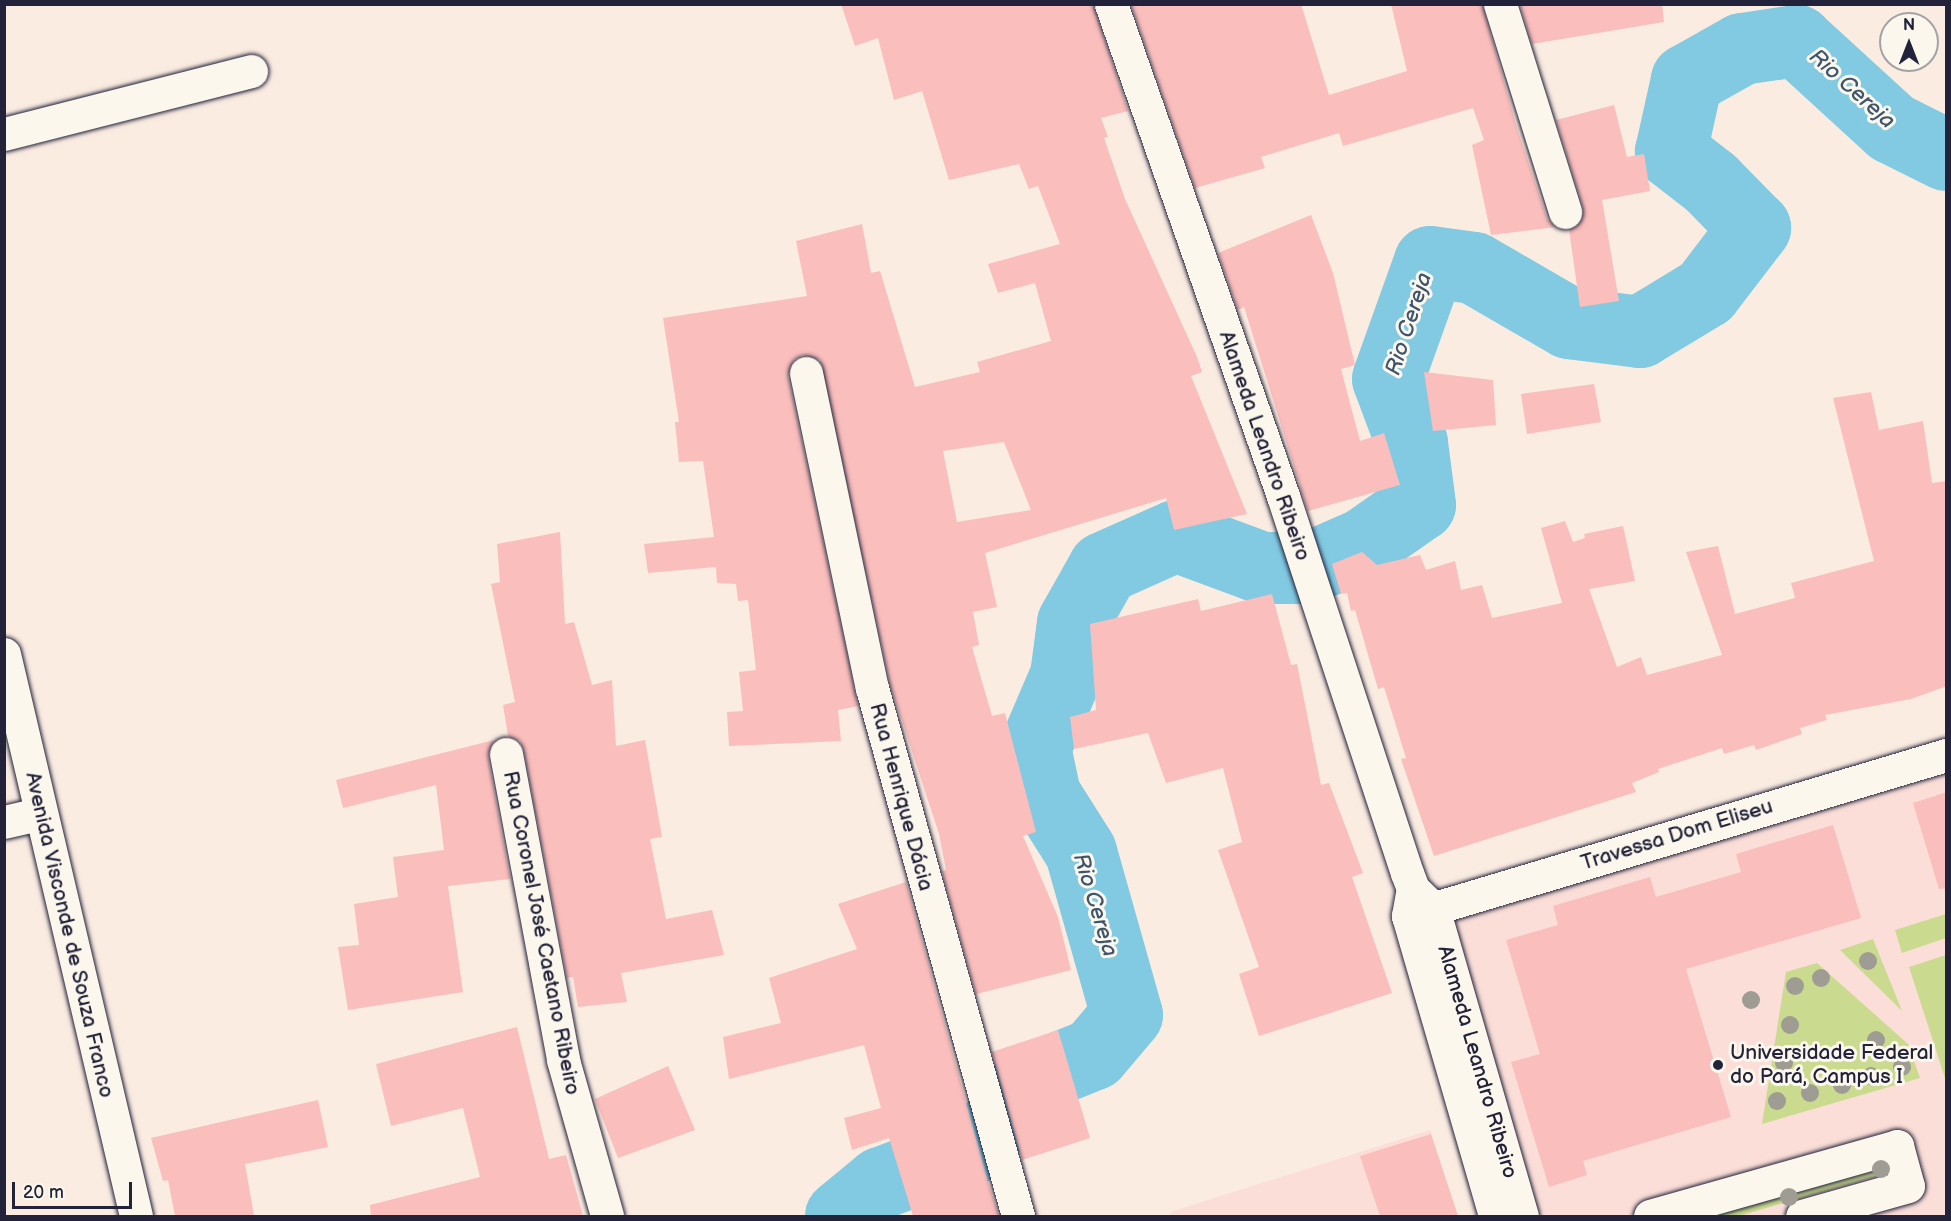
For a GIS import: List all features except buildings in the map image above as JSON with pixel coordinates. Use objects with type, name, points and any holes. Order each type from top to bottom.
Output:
[{"type":"street","name":"Alameda Leandro Ribeiro","points":[[1111,4],[1283,496],[1313,595],[1522,1216]]},
{"type":"street","points":[[1500,4],[1565,212]]},
{"type":"street","points":[[4,134],[251,71]]},
{"type":"street","name":"Rua Henrique Dácia","points":[[806,373],[872,688],[989,1118],[1018,1216]]},
{"type":"street","name":"Avenida Visconde de Souza Franco","points":[[4,654],[136,1216]]},
{"type":"street","name":"Rua Coronel José Caetano Ribeiro","points":[[506,754],[563,1060],[607,1216]]},
{"type":"street","name":"Travessa Dom Eliseu","points":[[1418,904],[1947,755]]},
{"type":"street","points":[[4,822],[40,814]]},
{"type":"street","name":"Alameda Leandro Ribeiro","points":[[1418,904],[1495,1216]]},
{"type":"street","points":[[1650,1216],[1897,1146],[1908,1186],[1802,1216]]},
{"type":"shaded area","name":"Universidade Federal do Pará, Campus I","points":[[1946,769],[1946,1216],[1536,1216],[1444,913]]},
{"type":"shaded area","points":[[1430,1130],[1457,1216],[1171,1216],[1170,1212]]},
{"type":"green space","points":[[1946,914],[1946,938],[1902,953],[1895,930]]},
{"type":"green space","points":[[1873,939],[1902,1011],[1840,950]]},
{"type":"green space","points":[[1946,955],[1946,1081],[1909,967]]},
{"type":"green space","points":[[1817,963],[1908,1044],[1920,1078],[1762,1124],[1786,972]]},
{"type":"green space","points":[[1891,1162],[1894,1171],[1739,1216],[1705,1216]]},
{"type":"waterway","name":"Rio Cereja","points":[[841,1216],[881,1183],[970,1150],[1013,1108],[1027,1081],[1094,1054],[1127,1015],[1081,852],[1045,795],[1035,748],[1066,676],[1073,623],[1104,568],[1176,536],[1262,568],[1309,568],[1364,544],[1420,505],[1412,443],[1388,379],[1430,262],[1474,268],[1569,323],[1640,332],[1706,292],[1755,228],[1711,183],[1671,152],[1687,80],[1742,49],[1797,41],[1892,128],[1946,155]]},
{"type":"place","name":"Universidade Federal do Pará, Campus I","points":[[1718,1065]]}]
